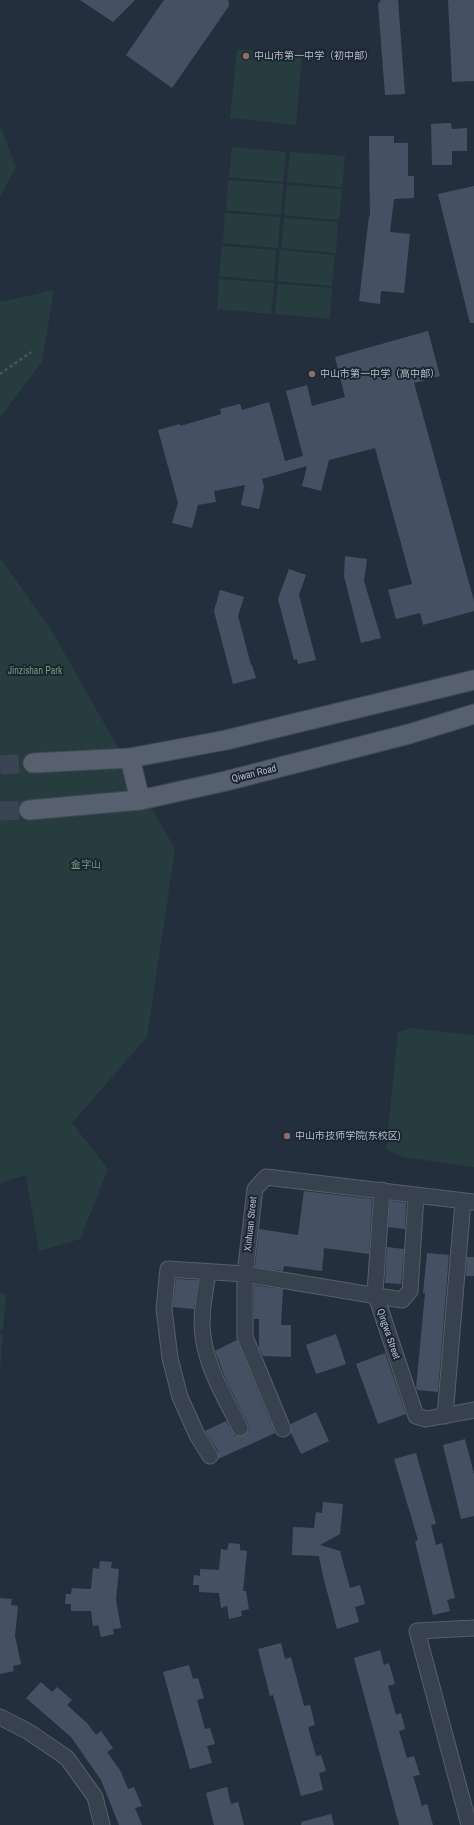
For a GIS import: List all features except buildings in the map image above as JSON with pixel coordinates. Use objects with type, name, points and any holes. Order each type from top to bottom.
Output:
[{"type":"main road","points":[[33,763],[130,758],[226,740],[474,680]]},
{"type":"main road","name":"Qiwan Road","points":[[29,810],[140,800],[226,781],[401,736],[474,714]]},
{"type":"main road","points":[[130,758],[140,800]]},
{"type":"street","name":"Xinhuan Street","points":[[283,1429],[245,1337],[245,1274],[255,1188],[266,1176],[469,1201]]},
{"type":"street","name":"Qingwa Street","points":[[382,1190],[375,1296],[416,1416],[426,1419],[474,1410]]},
{"type":"street","points":[[210,1456],[197,1434],[180,1397],[170,1358],[164,1309],[168,1269],[245,1274],[402,1300],[410,1291],[416,1195]]},
{"type":"street","points":[[445,1416],[469,1201]]},
{"type":"street","points":[[208,1272],[203,1315],[204,1343],[207,1357],[221,1391],[240,1428]]},
{"type":"street","points":[[469,1825],[417,1631],[474,1628]]},
{"type":"street","points":[[0,1717],[29,1732],[67,1758],[95,1797],[102,1825]]},
{"type":"path","points":[[0,374],[31,352]]},
{"type":"green space","points":[[237,49],[302,55],[296,125],[230,118]]},
{"type":"green space","points":[[0,126],[16,167],[0,197]]},
{"type":"green space","points":[[232,147],[286,152],[283,182],[229,177]]},
{"type":"green space","points":[[290,152],[345,156],[342,187],[287,182]]},
{"type":"green space","points":[[228,180],[283,184],[281,215],[226,210]]},
{"type":"green space","points":[[287,185],[342,189],[339,220],[284,215]]},
{"type":"green space","points":[[225,213],[280,217],[278,248],[223,243]]},
{"type":"green space","points":[[284,218],[338,222],[336,253],[281,248]]},
{"type":"green space","points":[[222,246],[276,250],[274,281],[219,276]]},
{"type":"green space","points":[[280,250],[335,255],[332,286],[277,281]]},
{"type":"green space","points":[[219,279],[274,283],[271,314],[217,309]]},
{"type":"green space","points":[[278,284],[332,288],[330,319],[275,314]]},
{"type":"green space","points":[[54,290],[42,362],[0,417],[0,302]]},
{"type":"green space","name":"金字山","points":[[0,558],[52,631],[175,849],[147,1037],[72,1123],[108,1169],[80,1239],[39,1251],[26,1175],[0,1183]]},
{"type":"green space","points":[[412,1028],[474,1035],[474,1167],[403,1157],[386,1150],[398,1032]]},
{"type":"green space","points":[[0,1293],[6,1294],[3,1331],[0,1331]]},
{"type":"green space","points":[[0,1334],[3,1334],[0,1371]]},
{"type":"tunnel","points":[[0,765],[33,763]]},
{"type":"tunnel","points":[[0,811],[29,810]]},
{"type":"place","name":"中山市第一中学（初中部）","points":[[246,56]]},
{"type":"place","name":"中山市第一中学（高中部）","points":[[312,374]]},
{"type":"place","name":"中山市技师学院(东校区)","points":[[287,1136]]},
{"type":"park label","name":"Jinzishan Park","points":[[35,671]]}]
